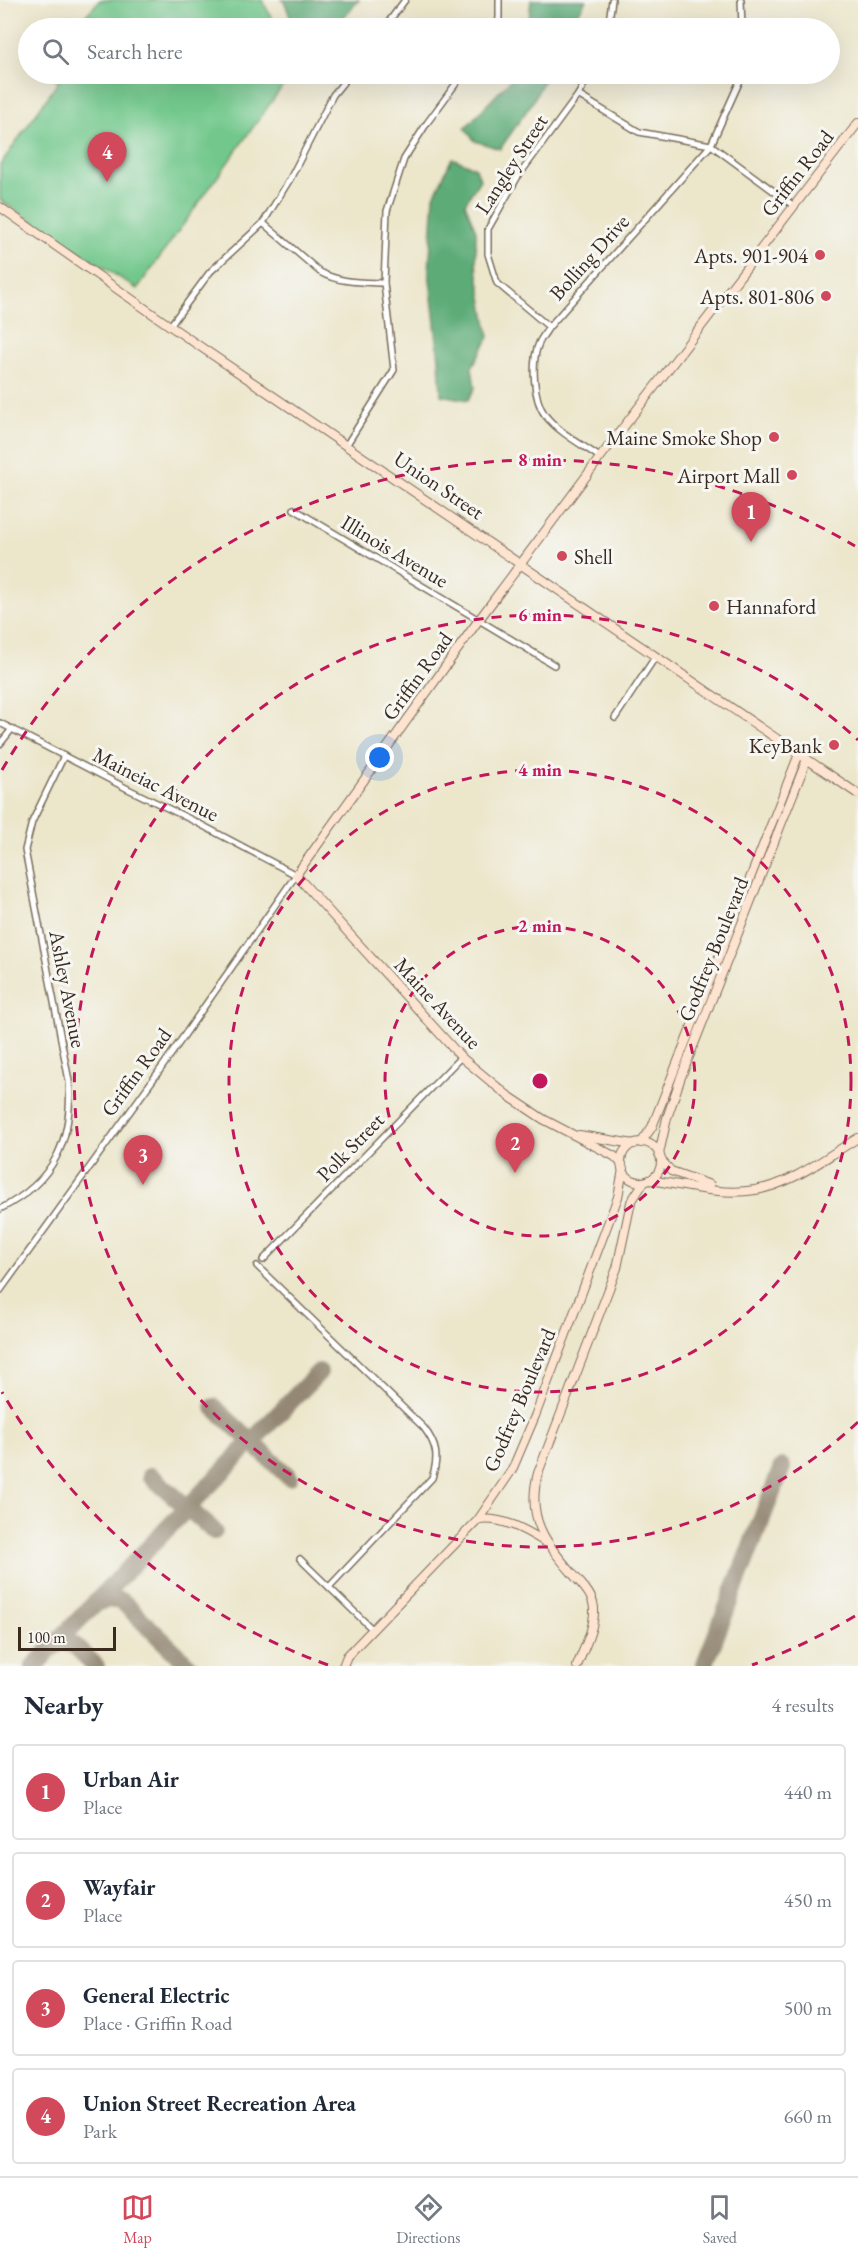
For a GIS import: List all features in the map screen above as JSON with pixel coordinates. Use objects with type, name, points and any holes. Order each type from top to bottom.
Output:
[{"type":"street","points":[[392,18],[405,0]]},
{"type":"street","points":[[499,0],[499,18]]},
{"type":"street","points":[[609,18],[612,0]]},
{"type":"street","points":[[741,0],[742,18]]},
{"type":"street","points":[[170,326],[210,272],[263,223],[290,179],[333,96],[342,84]]},
{"type":"street","points":[[346,444],[394,370],[384,284],[387,211],[404,159],[456,84]]},
{"type":"street","name":"Langley Street","points":[[549,327],[497,283],[488,254],[488,229],[517,178],[584,84]]},
{"type":"street","name":"Bolling Drive","points":[[601,458],[544,414],[537,392],[534,369],[538,344],[549,327],[711,145],[738,84]]},
{"type":"street","points":[[578,95],[639,132],[711,145],[794,206]]},
{"type":"street","name":"Griffin Road","points":[[0,1291],[165,1063],[478,621],[858,123]]},
{"type":"street","name":"Union Street","points":[[0,207],[170,326],[522,563],[858,794]]},
{"type":"street","points":[[263,223],[327,277],[384,284]]},
{"type":"street","name":"Illinois Avenue","points":[[294,509],[554,665]]},
{"type":"street","points":[[615,718],[656,656]]},
{"type":"street","name":"Maineiac Avenue","points":[[0,723],[296,875]]},
{"type":"street","points":[[0,744],[12,729]]},
{"type":"street","name":"Godfrey Boulevard","points":[[637,1143],[652,1127],[799,754]]},
{"type":"street","name":"Ashley Avenue","points":[[0,1209],[33,1188],[44,1176],[59,1153],[69,1120],[69,1081],[25,850],[32,822],[64,756]]},
{"type":"street","name":"Godfrey Boulevard","points":[[660,1157],[667,1119],[681,1077],[807,759]]},
{"type":"street","name":"Maine Avenue","points":[[296,875],[461,1057],[507,1095],[614,1156],[622,1167]]},
{"type":"street","name":"Polk Street","points":[[263,1260],[461,1057]]},
{"type":"street","name":"Maine Avenue","points":[[572,1134],[637,1143]]},
{"type":"street","points":[[731,1192],[683,1177],[665,1167],[652,1146],[637,1143],[624,1153],[622,1167],[633,1180],[731,1192],[755,1191],[786,1181],[858,1138]]},
{"type":"street","points":[[647,1181],[659,1172],[660,1157]]},
{"type":"street","name":"Godfrey Boulevard","points":[[344,1666],[347,1656],[478,1520],[512,1470],[535,1416],[618,1197],[622,1167]]},
{"type":"street","name":"Godfrey Boulevard","points":[[577,1666],[593,1624],[594,1606],[585,1589],[549,1544],[539,1527],[533,1504],[533,1490],[617,1268],[631,1202],[647,1181]]},
{"type":"street","points":[[257,1266],[424,1428],[433,1440],[437,1455],[432,1478],[329,1587]]},
{"type":"street","points":[[478,1520],[498,1520],[517,1526],[549,1544]]},
{"type":"street","points":[[300,1559],[372,1629]]},
{"type":"green space","points":[[100,0],[262,0],[272,18],[83,18]]},
{"type":"green space","points":[[282,0],[359,0],[343,18],[290,18]]},
{"type":"green space","points":[[531,0],[586,0],[576,18],[529,18]]},
{"type":"green space","points":[[57,84],[282,84],[137,289],[0,200],[0,165]]},
{"type":"green space","points":[[507,84],[542,84],[532,103],[500,149],[475,141],[465,128]]},
{"type":"green space","points":[[452,158],[476,168],[480,180],[465,203],[476,231],[476,263],[489,337],[472,367],[475,388],[468,400],[441,395],[429,271],[434,196]]},
{"type":"taxiway","points":[[34,1666],[319,1372]]},
{"type":"taxiway","points":[[214,1407],[289,1477]]},
{"type":"taxiway","points":[[704,1666],[782,1467]]},
{"type":"taxiway","points":[[151,1476],[214,1531]]},
{"type":"taxiway","points":[[95,1604],[109,1600],[123,1602],[189,1666]]},
{"type":"taxiway","points":[[53,1647],[61,1642],[73,1644],[96,1666]]},
{"type":"place","name":"Union Street Recreation Area","points":[[107,182]]},
{"type":"place","name":"Apts. 901-904","points":[[820,255]]},
{"type":"place","name":"Apts. 801-806","points":[[826,296]]},
{"type":"place","name":"Maine Smoke Shop","points":[[774,437]]},
{"type":"place","name":"Airport Mall","points":[[792,475]]},
{"type":"place","name":"Urban Air","points":[[751,542]]},
{"type":"place","name":"Shell","points":[[562,556]]},
{"type":"place","name":"Hannaford","points":[[714,606]]},
{"type":"place","name":"KeyBank","points":[[834,745]]},
{"type":"place","name":"Wayfair","points":[[515,1173]]},
{"type":"place","name":"General Electric","points":[[143,1185]]}]
